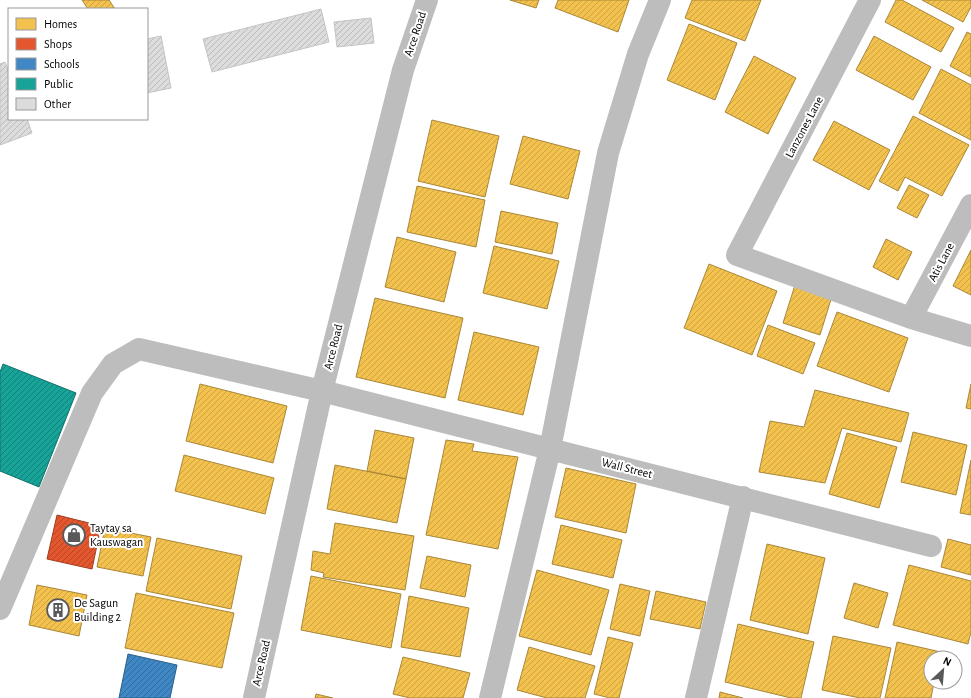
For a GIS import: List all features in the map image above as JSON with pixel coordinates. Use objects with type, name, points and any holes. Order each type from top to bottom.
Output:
[{"type":"street","name":"Arce Road","points":[[254,698],[322,391],[403,70],[427,0]]},
{"type":"street","points":[[490,698],[550,449],[608,153],[638,54],[660,0]]},
{"type":"street","name":"Lanzones Lane","points":[[870,0],[737,255],[911,318]]},
{"type":"street","name":"Atis Lane","points":[[911,318],[971,205]]},
{"type":"street","points":[[911,318],[971,336]]},
{"type":"street","name":"Wall Street","points":[[0,609],[92,393],[113,364],[138,349],[322,391],[931,546]]},
{"type":"street","points":[[696,698],[743,497]]},
{"type":"building: Homes","points":[[82,0],[109,0],[114,8],[87,8]]},
{"type":"building: Homes","points":[[510,0],[539,0],[536,8]]},
{"type":"building: Homes","points":[[558,0],[629,0],[618,32],[555,8]]},
{"type":"building: Homes","points":[[692,0],[761,0],[745,41],[685,18]]},
{"type":"building: Homes","points":[[896,0],[902,0],[954,28],[941,52],[885,22]]},
{"type":"building: Homes","points":[[922,0],[971,0],[971,7],[963,22]]},
{"type":"building: Homes","points":[[689,24],[737,43],[715,100],[667,80]]},
{"type":"building: Homes","points":[[967,32],[971,34],[971,77],[950,66]]},
{"type":"building: Homes","points":[[874,36],[931,67],[913,100],[856,70]]},
{"type":"building: Homes","points":[[754,56],[796,78],[768,134],[725,112]]},
{"type":"building: Homes","points":[[941,69],[971,85],[971,140],[919,113]]},
{"type":"building: Homes","points":[[913,116],[969,145],[942,196],[905,177],[898,191],[879,181]]},
{"type":"building: Homes","points":[[432,120],[499,136],[485,197],[418,181]]},
{"type":"building: Homes","points":[[834,121],[890,150],[869,190],[813,160]]},
{"type":"building: Homes","points":[[523,136],[580,151],[568,199],[510,184]]},
{"type":"building: Homes","points":[[909,185],[929,195],[917,218],[897,208]]},
{"type":"building: Homes","points":[[417,186],[485,200],[476,247],[407,232]]},
{"type":"building: Homes","points":[[501,211],[558,223],[552,254],[495,242]]},
{"type":"building: Homes","points":[[397,237],[456,252],[444,302],[385,287]]},
{"type":"building: Homes","points":[[886,239],[912,252],[898,280],[873,267]]},
{"type":"building: Homes","points":[[494,246],[559,261],[547,309],[483,293]]},
{"type":"building: Homes","points":[[971,250],[971,295],[953,286]]},
{"type":"building: Homes","points":[[709,264],[777,291],[752,355],[684,328]]},
{"type":"building: Homes","points":[[795,285],[832,296],[820,335],[783,323]]},
{"type":"building: Homes","points":[[375,298],[463,318],[445,398],[356,377]]},
{"type":"building: Homes","points":[[837,312],[908,338],[889,392],[817,366]]},
{"type":"building: Homes","points":[[768,325],[815,343],[803,374],[757,356]]},
{"type":"building: Homes","points":[[474,332],[539,347],[523,415],[458,400]]},
{"type":"building: Homes","points":[[200,384],[287,406],[273,463],[186,441]]},
{"type":"building: Homes","points":[[971,384],[971,409],[966,408]]},
{"type":"building: Homes","points":[[815,390],[909,413],[901,442],[842,428],[825,483],[759,472],[770,421],[804,427]]},
{"type":"building: Homes","points":[[375,430],[414,438],[406,479],[367,471]]},
{"type":"building: Homes","points":[[913,432],[967,445],[956,495],[901,482]]},
{"type":"building: Homes","points":[[847,433],[897,447],[879,508],[829,494]]},
{"type":"building: Homes","points":[[446,440],[474,444],[472,451],[518,457],[498,549],[426,535]]},
{"type":"building: Homes","points":[[184,455],[274,478],[265,514],[175,491]]},
{"type":"building: Homes","points":[[971,460],[971,515],[960,513]]},
{"type":"building: Homes","points":[[335,465],[406,479],[397,523],[327,509]]},
{"type":"building: Homes","points":[[566,468],[636,484],[626,533],[555,517]]},
{"type":"building: Homes","points":[[335,523],[414,536],[405,590],[323,577],[324,573],[311,570],[313,551],[330,554]]},
{"type":"building: Homes","points":[[561,525],[622,540],[613,578],[552,564]]},
{"type":"building: Homes","points":[[105,528],[151,537],[143,576],[97,567]]},
{"type":"building: Homes","points":[[157,538],[242,556],[231,609],[146,591]]},
{"type":"building: Homes","points":[[948,539],[971,545],[971,575],[941,567]]},
{"type":"building: Homes","points":[[767,544],[825,558],[808,634],[750,620]]},
{"type":"building: Homes","points":[[427,556],[471,565],[465,597],[420,588]]},
{"type":"building: Homes","points":[[909,565],[971,581],[971,632],[968,644],[893,625]]},
{"type":"building: Homes","points":[[537,570],[609,590],[591,655],[519,636]]},
{"type":"building: Homes","points":[[311,576],[401,594],[391,648],[301,630]]},
{"type":"building: Homes","points":[[854,583],[888,593],[878,628],[844,618]]},
{"type":"building: Homes","points":[[620,584],[650,591],[640,636],[610,629]]},
{"type":"building: Homes","name":"De Sagun Building 2","points":[[37,585],[87,595],[79,636],[29,625]]},
{"type":"building: Homes","points":[[656,591],[706,602],[700,629],[650,619]]},
{"type":"building: Homes","points":[[136,593],[234,613],[222,668],[125,648]]},
{"type":"building: Homes","points":[[409,596],[469,608],[460,657],[401,647]]},
{"type":"building: Homes","points":[[738,624],[814,642],[801,698],[791,698],[725,682]]},
{"type":"building: Homes","points":[[833,636],[891,648],[880,698],[860,698],[822,690]]},
{"type":"building: Homes","points":[[608,637],[633,643],[619,698],[610,698],[594,694]]},
{"type":"building: Homes","points":[[897,642],[932,650],[923,650],[923,690],[932,690],[931,698],[885,698]]},
{"type":"building: Homes","points":[[529,647],[595,666],[585,698],[547,698],[517,690]]},
{"type":"building: Homes","points":[[403,657],[470,673],[463,698],[410,698],[393,694]]},
{"type":"building: Homes","points":[[720,692],[743,698],[719,698]]},
{"type":"building: Homes","points":[[316,694],[333,698],[315,698]]},
{"type":"building: Shops","points":[[57,515],[101,526],[92,569],[47,559]]},
{"type":"building: Schools","points":[[128,654],[177,665],[170,698],[119,698]]},
{"type":"building: Public","points":[[3,364],[76,393],[39,487],[0,471],[0,372]]},
{"type":"building: Other","points":[[321,9],[329,42],[212,72],[203,39]]},
{"type":"building: Other","points":[[371,18],[374,43],[337,47],[334,22]]},
{"type":"building: Other","points":[[161,36],[171,88],[148,93],[148,39]]},
{"type":"building: Other","points":[[5,62],[8,70],[8,120],[27,120],[32,133],[0,145],[0,64]]},
{"type":"place","name":"Taytay sa Kauswagan","points":[[74,535]]},
{"type":"place","name":"De Sagun Building 2","points":[[58,610]]}]
